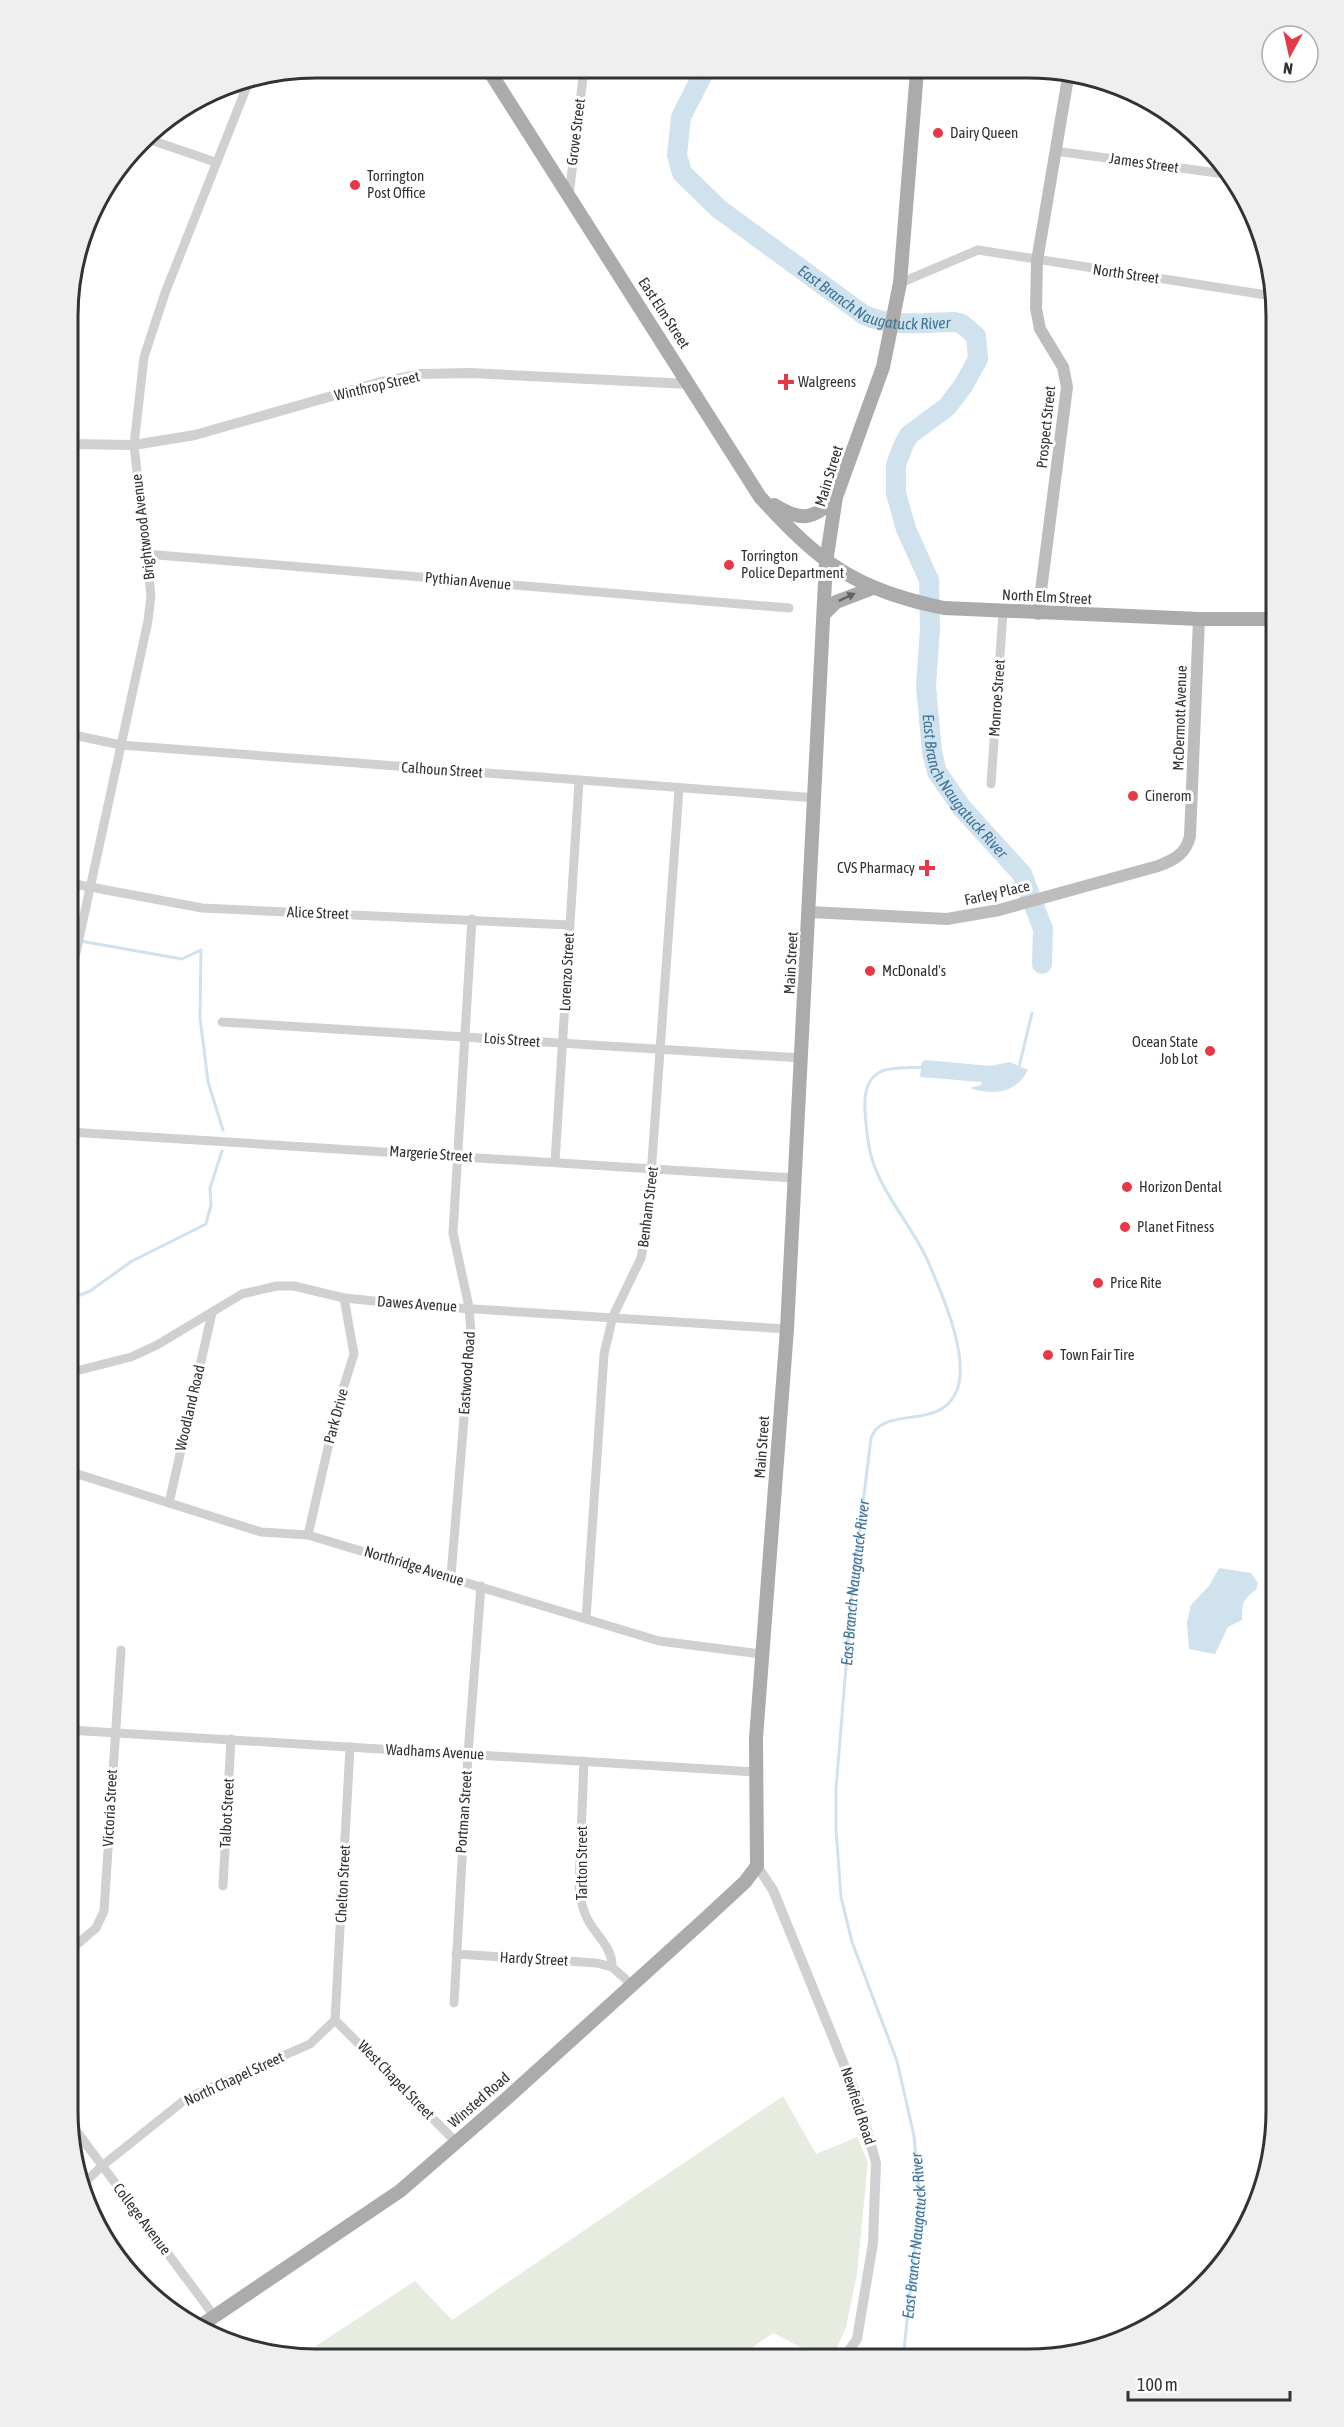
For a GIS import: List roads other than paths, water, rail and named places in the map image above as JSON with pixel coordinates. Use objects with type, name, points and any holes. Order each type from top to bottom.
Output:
[{"type":"main road","name":"East Elm Street","points":[[494,78],[760,497],[797,537],[826,562]]},
{"type":"main road","name":"Main Street","points":[[757,1866],[756,1772],[761,1654],[787,1329],[826,612],[826,562],[836,497],[883,367],[900,283],[916,78]]},
{"type":"main road","name":"Prospect Street","points":[[1038,614],[1067,387],[1063,367],[1040,328],[1036,308],[1037,261],[1067,82]]},
{"type":"main road","points":[[760,497],[792,516],[803,517],[824,510],[836,497]]},
{"type":"main road","name":"North Elm Street","points":[[826,562],[873,588],[904,600],[944,608],[1038,614],[1266,619]]},
{"type":"main road","points":[[826,612],[836,602],[873,588]]},
{"type":"main road","name":"McDermott Avenue","points":[[1184,852],[1190,830],[1199,619]]},
{"type":"main road","name":"Farley Place","points":[[810,912],[947,919],[1018,904],[1158,866],[1184,852]]},
{"type":"main road","name":"Winsted Road","points":[[207,2322],[400,2191],[732,1894],[757,1866]]},
{"type":"street","name":"Grove Street","points":[[569,196],[583,78]]},
{"type":"street","name":"Brightwood Avenue","points":[[78,939],[148,621],[151,595],[134,445],[144,357],[165,293],[246,89]]},
{"type":"street","points":[[155,141],[215,162]]},
{"type":"street","name":"James Street","points":[[1055,151],[1218,173]]},
{"type":"street","name":"North Street","points":[[900,283],[978,250],[1265,295]]},
{"type":"street","name":"Winthrop Street","points":[[78,444],[134,445],[195,435],[381,382],[422,374],[470,373],[690,384]]},
{"type":"street","name":"Pythian Avenue","points":[[146,554],[789,608]]},
{"type":"street","name":"Monroe Street","points":[[991,784],[1003,612]]},
{"type":"street","name":"Calhoun Street","points":[[78,736],[121,745],[816,798]]},
{"type":"street","name":"Lorenzo Street","points":[[555,1162],[579,781]]},
{"type":"street","name":"Benham Street","points":[[586,1619],[604,1354],[614,1316],[641,1258],[647,1230],[679,789]]},
{"type":"street","name":"Alice Street","points":[[78,884],[202,908],[570,925]]},
{"type":"street","name":"Eastwood Road","points":[[451,1576],[471,1333],[469,1307],[453,1233],[472,919]]},
{"type":"street","name":"Lois Street","points":[[222,1022],[802,1058]]},
{"type":"street","name":"Margerie Street","points":[[78,1133],[794,1178]]},
{"type":"street","name":"Dawes Avenue","points":[[78,1370],[131,1357],[157,1346],[242,1294],[277,1286],[294,1286],[344,1298],[787,1329]]},
{"type":"street","name":"Park Drive","points":[[308,1535],[337,1408],[354,1354],[344,1298]]},
{"type":"street","name":"Woodland Road","points":[[169,1503],[212,1313]]},
{"type":"street","name":"Northridge Avenue","points":[[78,1474],[261,1532],[308,1535],[451,1576],[659,1641],[761,1654]]},
{"type":"street","name":"Portman Street","points":[[454,2003],[468,1754],[481,1586]]},
{"type":"street","name":"Victoria Street","points":[[78,1943],[96,1928],[104,1911],[121,1650]]},
{"type":"street","name":"Wadhams Avenue","points":[[78,1731],[756,1772]]},
{"type":"street","name":"Talbot Street","points":[[223,1886],[231,1739]]},
{"type":"street","name":"Chelton Street","points":[[335,2020],[350,1747]]},
{"type":"street","name":"Tarlton Street","points":[[584,1761],[579,1885],[581,1904],[588,1921],[613,1956],[612,1967],[631,1984]]},
{"type":"street","name":"Newfield Road","points":[[757,1866],[773,1890],[840,2053],[860,2104],[876,2163],[873,2243],[857,2339],[850,2349]]},
{"type":"street","name":"Hardy Street","points":[[456,1954],[597,1963],[612,1967]]},
{"type":"street","name":"West Chapel Street","points":[[335,2020],[456,2142]]},
{"type":"street","name":"North Chapel Street","points":[[88,2179],[187,2098],[310,2044],[335,2020]]},
{"type":"street","name":"College Avenue","points":[[80,2135],[215,2317]]},
{"type":"water","points":[[926,1060],[990,1066],[1010,1062],[1028,1070],[1017,1084],[1010,1088],[987,1092],[970,1088],[981,1085],[982,1082],[920,1077],[922,1062]]},
{"type":"water","points":[[1219,1568],[1251,1573],[1258,1583],[1256,1590],[1248,1596],[1244,1603],[1242,1620],[1228,1627],[1215,1654],[1189,1649],[1187,1623],[1191,1605],[1209,1586]]},
{"type":"waterway","name":"East Branch Naugatuck River","points":[[701,78],[681,117],[677,155],[682,173],[719,209],[864,315],[898,323],[955,322],[962,324],[976,336],[978,359],[963,386],[947,407],[909,435],[903,446],[896,465],[896,493],[906,529],[929,580],[930,629],[926,686],[932,752],[937,772],[962,808],[1022,874],[1043,929],[1042,964]]},
{"type":"waterway","points":[[78,941],[182,959],[201,950],[200,1018],[208,1082],[223,1130]]},
{"type":"waterway","name":"East Branch Naugatuck River","points":[[1019,1067],[1032,1013]]},
{"type":"waterway","name":"East Branch Naugatuck River","points":[[904,2349],[920,2200],[914,2136],[897,2061],[852,1942],[841,1897],[836,1829],[836,1789],[852,1593],[871,1438],[877,1428],[887,1422],[926,1415],[939,1410],[949,1403],[957,1390],[960,1376],[957,1342],[939,1288],[920,1246],[883,1185],[870,1153],[867,1135],[865,1099],[872,1078],[886,1070],[923,1067]]},
{"type":"waterway","points":[[78,1296],[90,1291],[132,1261],[206,1224],[211,1205],[210,1188],[222,1151]]},
{"type":"place","name":"Dairy Queen","points":[[938,133]]},
{"type":"place","name":"Torrington Post Office","points":[[355,185]]},
{"type":"place","name":"Walgreens","points":[[786,382]]},
{"type":"place","name":"Torrington Police Department","points":[[729,565]]},
{"type":"place","name":"Cinerom","points":[[1133,796]]},
{"type":"place","name":"CVS Pharmacy","points":[[927,868]]},
{"type":"place","name":"McDonald's","points":[[870,971]]},
{"type":"place","name":"Ocean State Job Lot","points":[[1210,1051]]},
{"type":"place","name":"Horizon Dental","points":[[1127,1187]]},
{"type":"place","name":"Planet Fitness","points":[[1125,1227]]},
{"type":"place","name":"Price Rite","points":[[1098,1283]]},
{"type":"place","name":"Town Fair Tire","points":[[1048,1355]]}]
